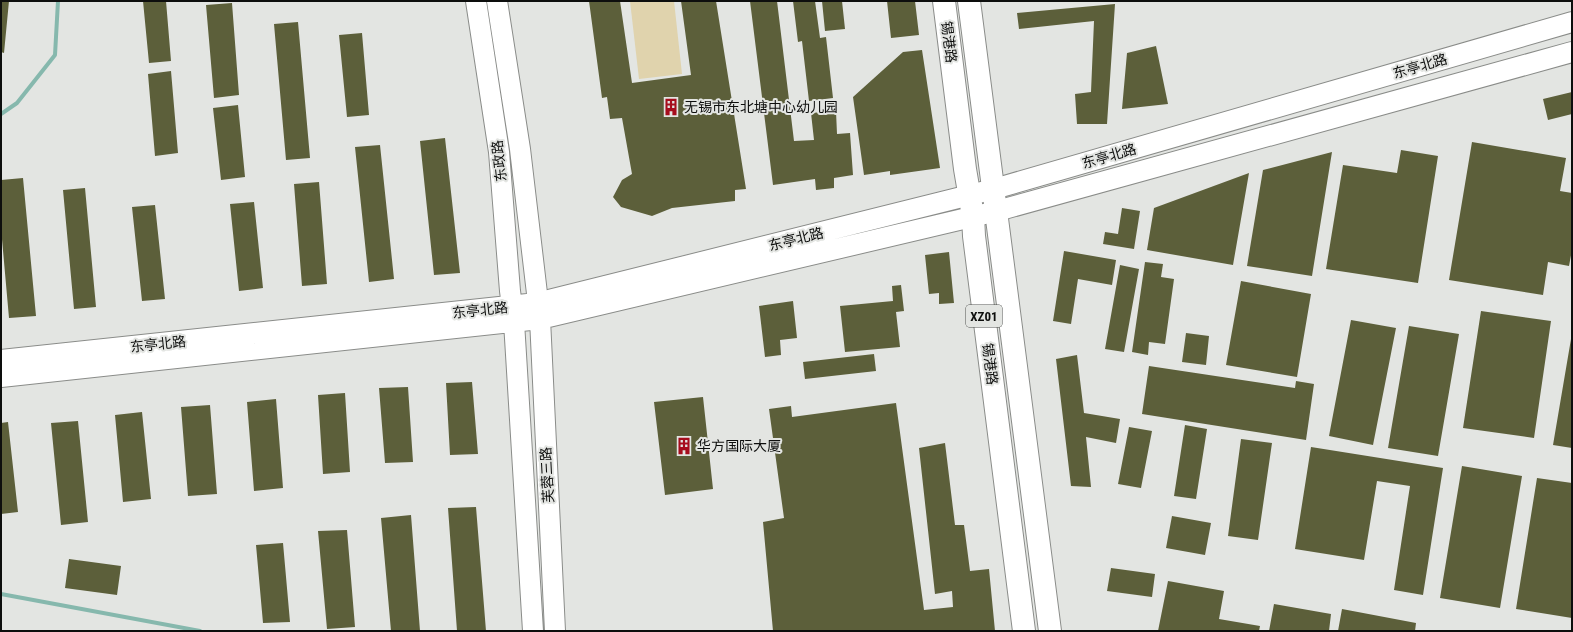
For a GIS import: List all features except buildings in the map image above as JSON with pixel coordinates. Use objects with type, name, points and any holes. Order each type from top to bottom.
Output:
[{"type":"main road","name":"东政路","points":[[476,1],[499,152],[513,314]]},
{"type":"main road","name":"东政路","points":[[497,1],[520,149],[539,311]]},
{"type":"main road","name":"锡港路","points":[[944,1],[973,216],[974,236],[1024,631]]},
{"type":"main road","name":"锡港路","points":[[969,1],[1050,631]]},
{"type":"main road","name":"东亭北路","points":[[539,311],[994,189],[1572,22]]},
{"type":"main road","name":"东亭北路","points":[[1,377],[539,311],[997,211],[1572,52]]},
{"type":"main road","name":"芙蓉三路","points":[[539,311],[555,631]]},
{"type":"main road","name":"东亭北路","points":[[1,360],[513,314]]},
{"type":"main road","name":"芙蓉三路","points":[[513,314],[534,631]]},
{"type":"shaded area","points":[[630,1],[674,1],[682,74],[639,79]]},
{"type":"waterway","points":[[1,114],[17,103],[55,55],[58,1]]},
{"type":"waterway","points":[[1,594],[200,631]]},
{"type":"place","name":"无锡市东北塘中心幼儿园","points":[[671,107]]},
{"type":"place","name":"华方国际大厦","points":[[684,446]]}]
